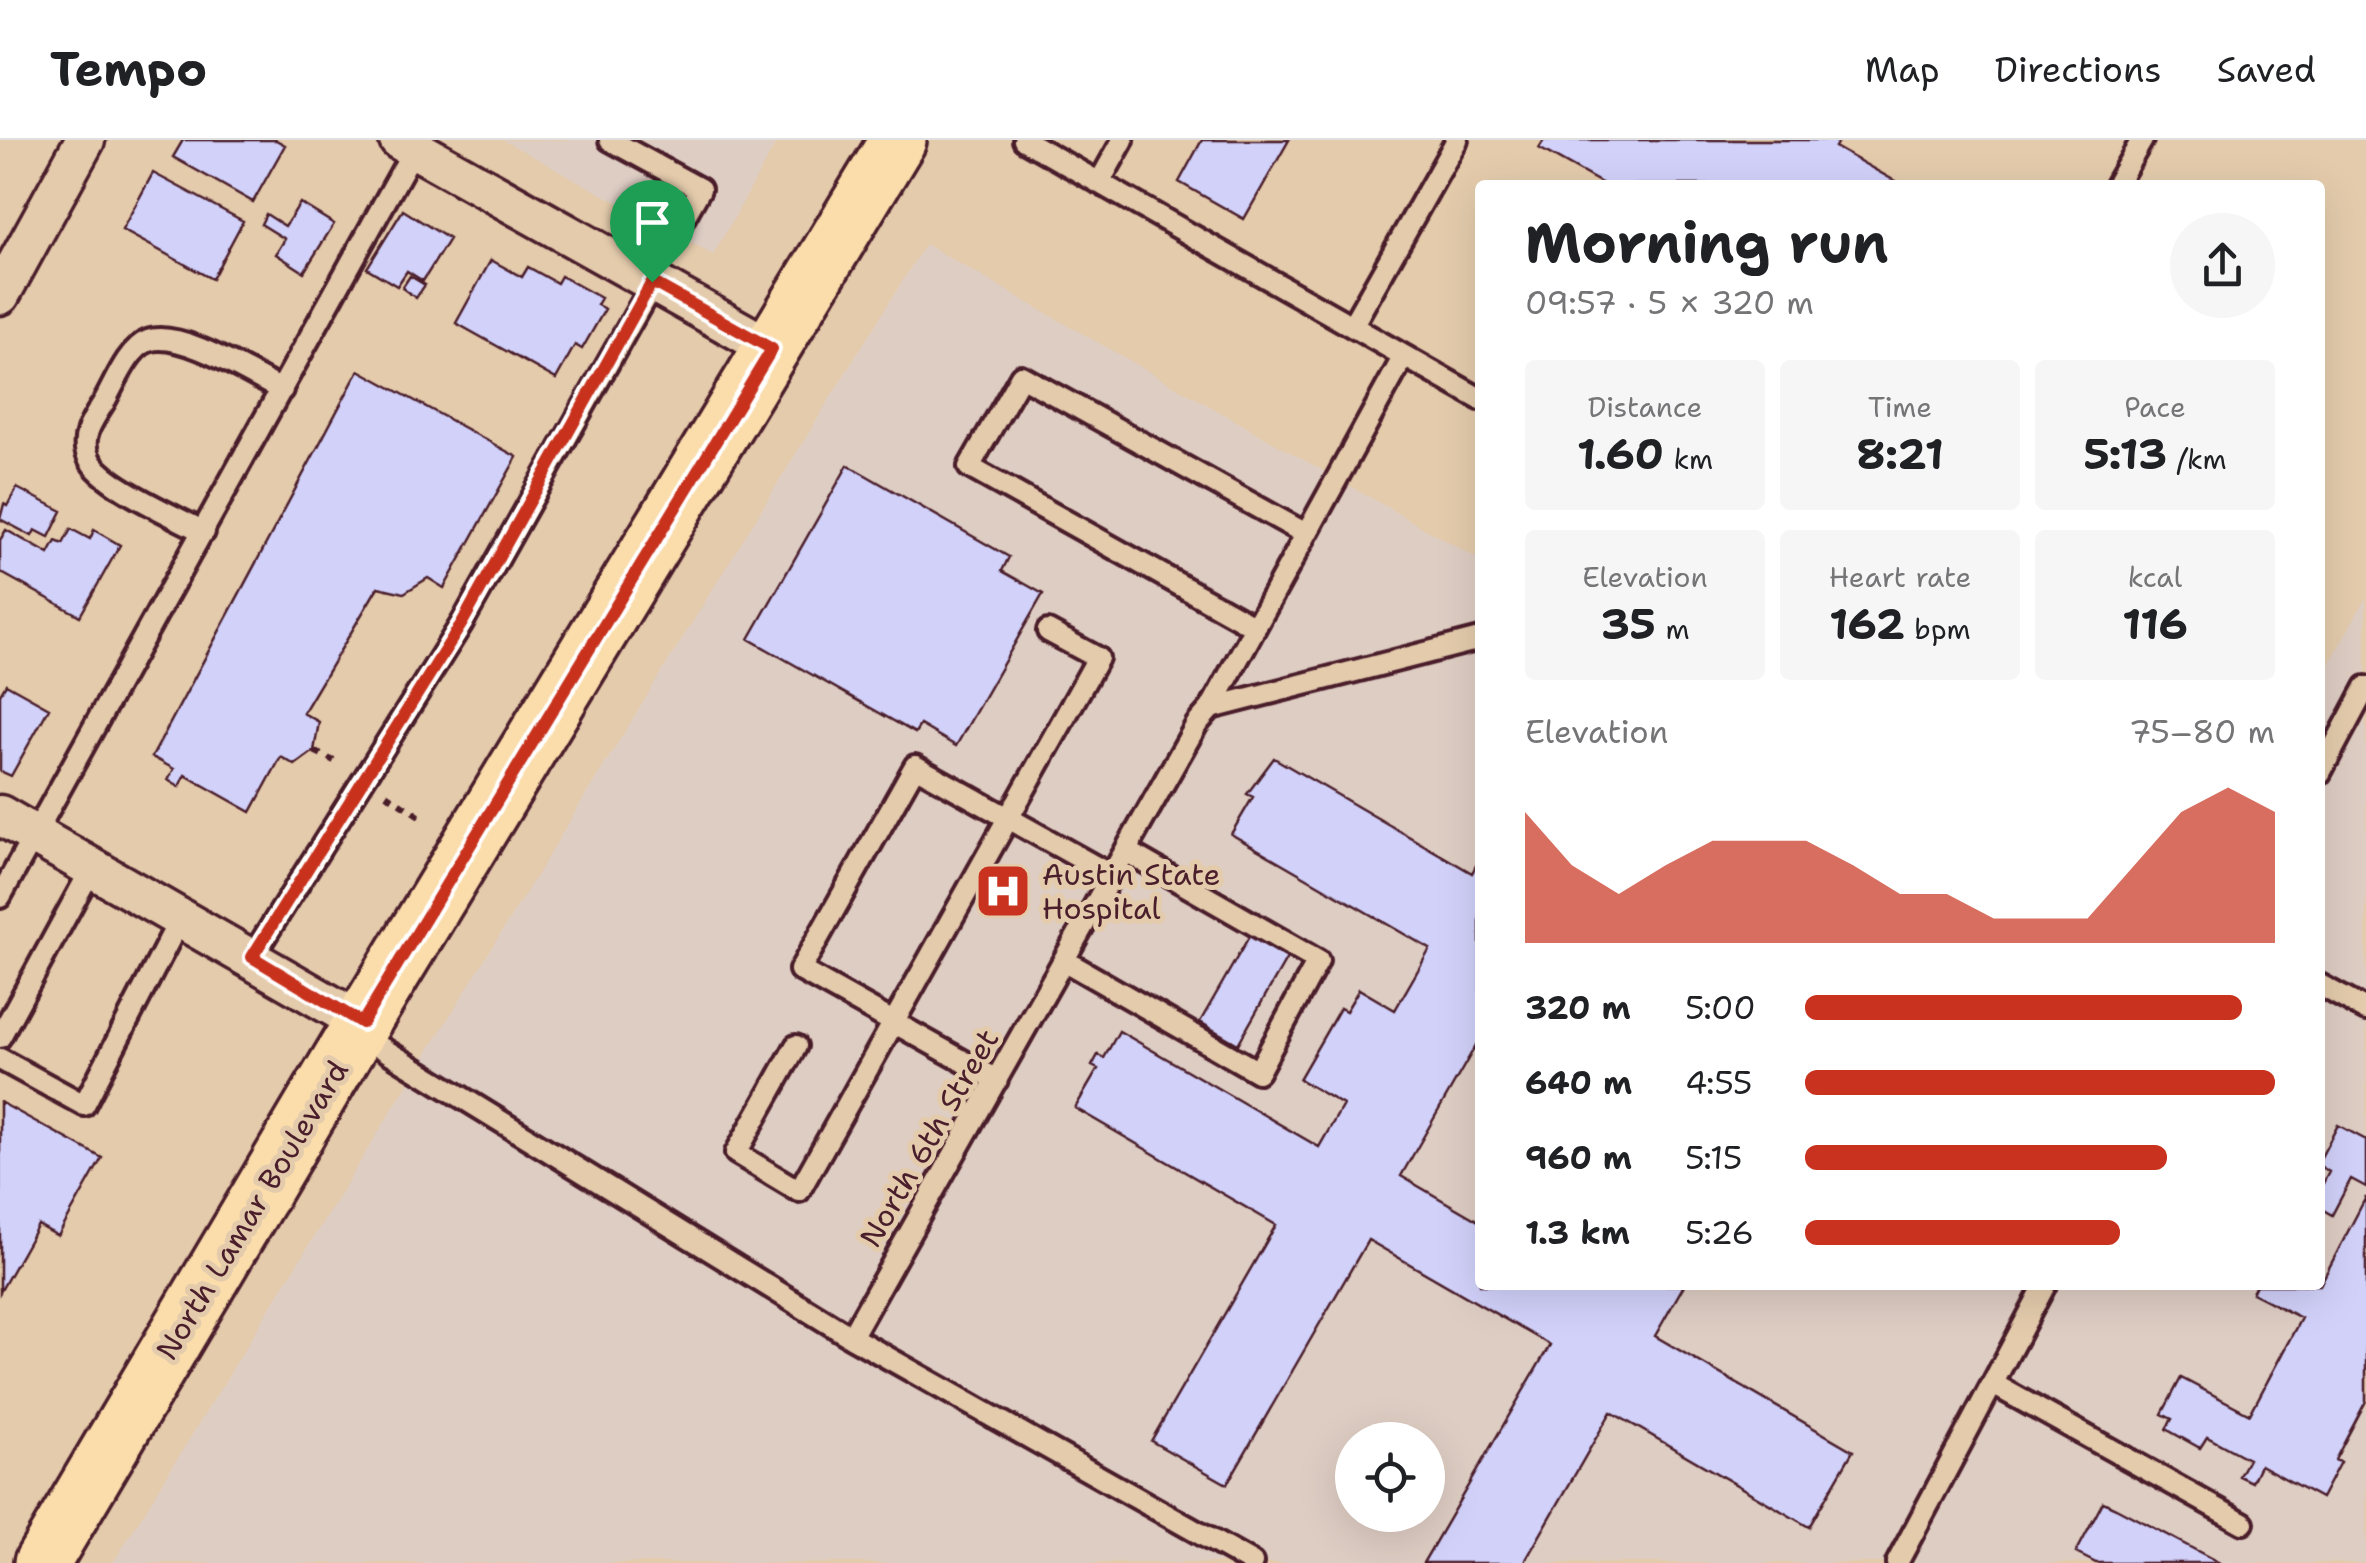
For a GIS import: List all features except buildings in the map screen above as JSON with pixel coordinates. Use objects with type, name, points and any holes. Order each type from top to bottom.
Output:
[{"type":"main road","name":"North Lamar Boulevard","points":[[42,1563],[360,1028],[898,140]]},
{"type":"street","points":[[0,295],[85,140]]},
{"type":"street","points":[[411,143],[772,349]]},
{"type":"street","points":[[0,815],[252,957],[360,1028]]},
{"type":"lane","points":[[252,957],[462,623],[700,189],[610,140]]},
{"type":"lane","points":[[1024,140],[1475,396]]},
{"type":"lane","points":[[1099,183],[1123,140]]},
{"type":"lane","points":[[1352,326],[1457,140]]},
{"type":"lane","points":[[2119,180],[2142,140]]},
{"type":"lane","points":[[0,897],[282,390],[411,143]]},
{"type":"lane","points":[[204,532],[103,476],[89,460],[85,442],[89,426],[133,354],[146,341],[168,338],[190,345],[282,390]]},
{"type":"lane","name":"North 6th Street","points":[[850,1337],[1197,724],[1211,708],[1404,356]]},
{"type":"lane","points":[[1256,627],[969,467],[1021,376],[1306,534]]},
{"type":"lane","points":[[796,1046],[736,1152],[799,1192],[1098,658],[1048,630]]},
{"type":"lane","points":[[1211,708],[1475,639]]},
{"type":"lane","points":[[2325,764],[2366,686]]},
{"type":"lane","points":[[997,1080],[800,970],[915,766],[1112,876]]},
{"type":"lane","points":[[1064,961],[1258,1072],[1318,961],[1126,851]]},
{"type":"lane","points":[[0,1037],[92,868]]},
{"type":"lane","points":[[0,1060],[84,1105],[181,917]]},
{"type":"lane","points":[[2325,988],[2366,1010]]},
{"type":"lane","points":[[360,1028],[850,1337],[1252,1563]]},
{"type":"lane","points":[[1896,1563],[2042,1290]]},
{"type":"lane","points":[[1992,1384],[2242,1523]]},
{"type":"path","points":[[314,751],[334,760]]},
{"type":"path","points":[[380,791],[421,817]]},
{"type":"shaded area","points":[[503,140],[778,140],[713,255]]},
{"type":"shaded area","name":"Austin State Hospital","points":[[925,244],[1475,557],[1475,1290],[2325,1290],[2325,672],[2366,597],[2366,1563],[113,1563]]},
{"type":"place","name":"Austin State Hospital","points":[[1003,891]]},
{"type":"route","points":[[652,282],[772,349],[362,1023],[252,957],[462,623],[652,282]]}]
